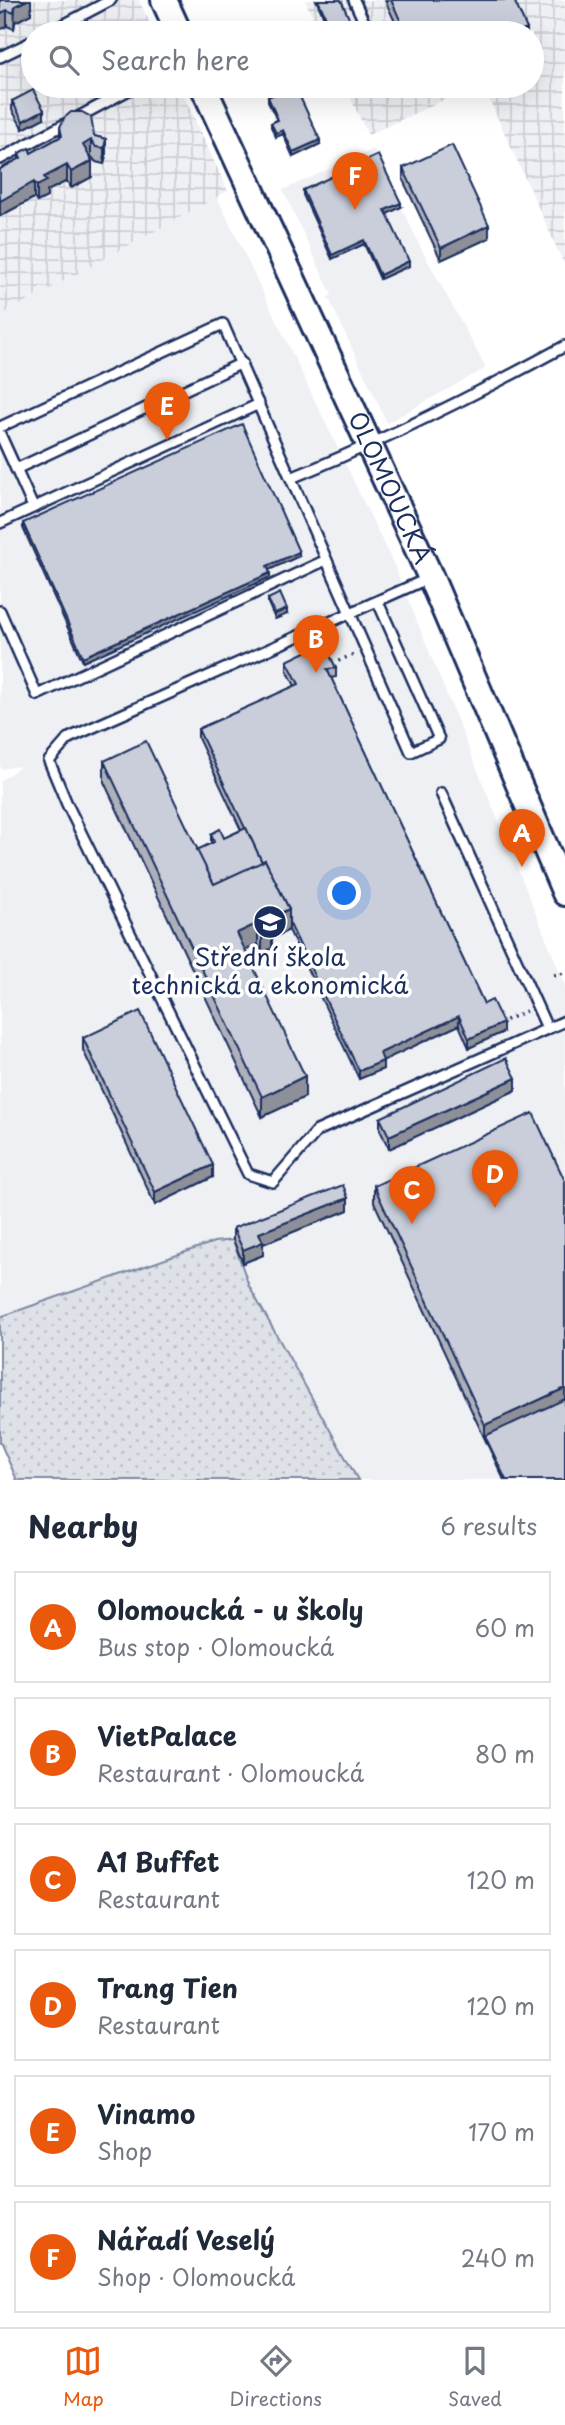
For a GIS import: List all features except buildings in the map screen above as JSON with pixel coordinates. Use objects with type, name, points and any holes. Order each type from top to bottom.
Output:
[{"type":"main road","points":[[164,0],[174,21]]},
{"type":"main road","name":"OLOMOUCKÁ","points":[[209,98],[430,578],[565,893]]},
{"type":"main road","points":[[543,844],[565,869]]},
{"type":"lane","points":[[71,21],[111,0]]},
{"type":"lane","points":[[354,0],[364,21]]},
{"type":"lane","points":[[0,57],[21,47]]},
{"type":"lane","points":[[0,159],[114,98]]},
{"type":"lane","points":[[0,427],[223,324],[411,752],[439,739],[377,602]]},
{"type":"lane","points":[[290,478],[369,447],[565,346]]},
{"type":"lane","points":[[16,469],[242,363]]},
{"type":"lane","points":[[0,523],[259,404]]},
{"type":"lane","points":[[0,434],[33,507]]},
{"type":"lane","points":[[0,611],[37,695],[326,560]]},
{"type":"lane","points":[[430,578],[69,738],[49,761],[67,804],[248,1174],[273,1182],[317,1131],[565,1021]]},
{"type":"lane","points":[[441,793],[547,1028]]},
{"type":"path","points":[[330,665],[353,655]]},
{"type":"path","points":[[554,975],[565,973]]},
{"type":"path","points":[[499,1023],[528,1010]]},
{"type":"shaded area","points":[[0,0],[139,0],[149,21],[21,21],[21,98],[185,98],[228,191],[0,316]]},
{"type":"shaded area","points":[[305,0],[565,0],[565,266],[488,98],[544,98],[544,21],[315,21]]},
{"type":"shaded area","points":[[351,98],[447,98],[368,135]]},
{"type":"shaded area","points":[[374,149],[423,252],[486,368],[387,423],[328,297],[332,295],[283,190]]},
{"type":"shaded area","points":[[217,197],[394,565],[565,985],[565,1480],[358,1480],[248,1286],[243,1263],[214,1242],[0,1317],[0,781],[21,766],[1,769],[0,765],[0,316]]},
{"type":"shaded area","points":[[233,1240],[249,1286],[358,1480],[17,1480],[0,1442],[0,1317],[214,1242]]},
{"type":"place","name":"Nářadí Veselý","points":[[355,210]]},
{"type":"place","name":"Vinamo","points":[[167,440]]},
{"type":"place","name":"VietPalace","points":[[316,673]]},
{"type":"place","name":"Olomoucká - u školy","points":[[522,867]]},
{"type":"place","name":"Střední škola technická a ekonomická","points":[[270,922]]},
{"type":"place","name":"Trang Tien","points":[[495,1208]]},
{"type":"place","name":"A1 Buffet","points":[[412,1224]]}]
